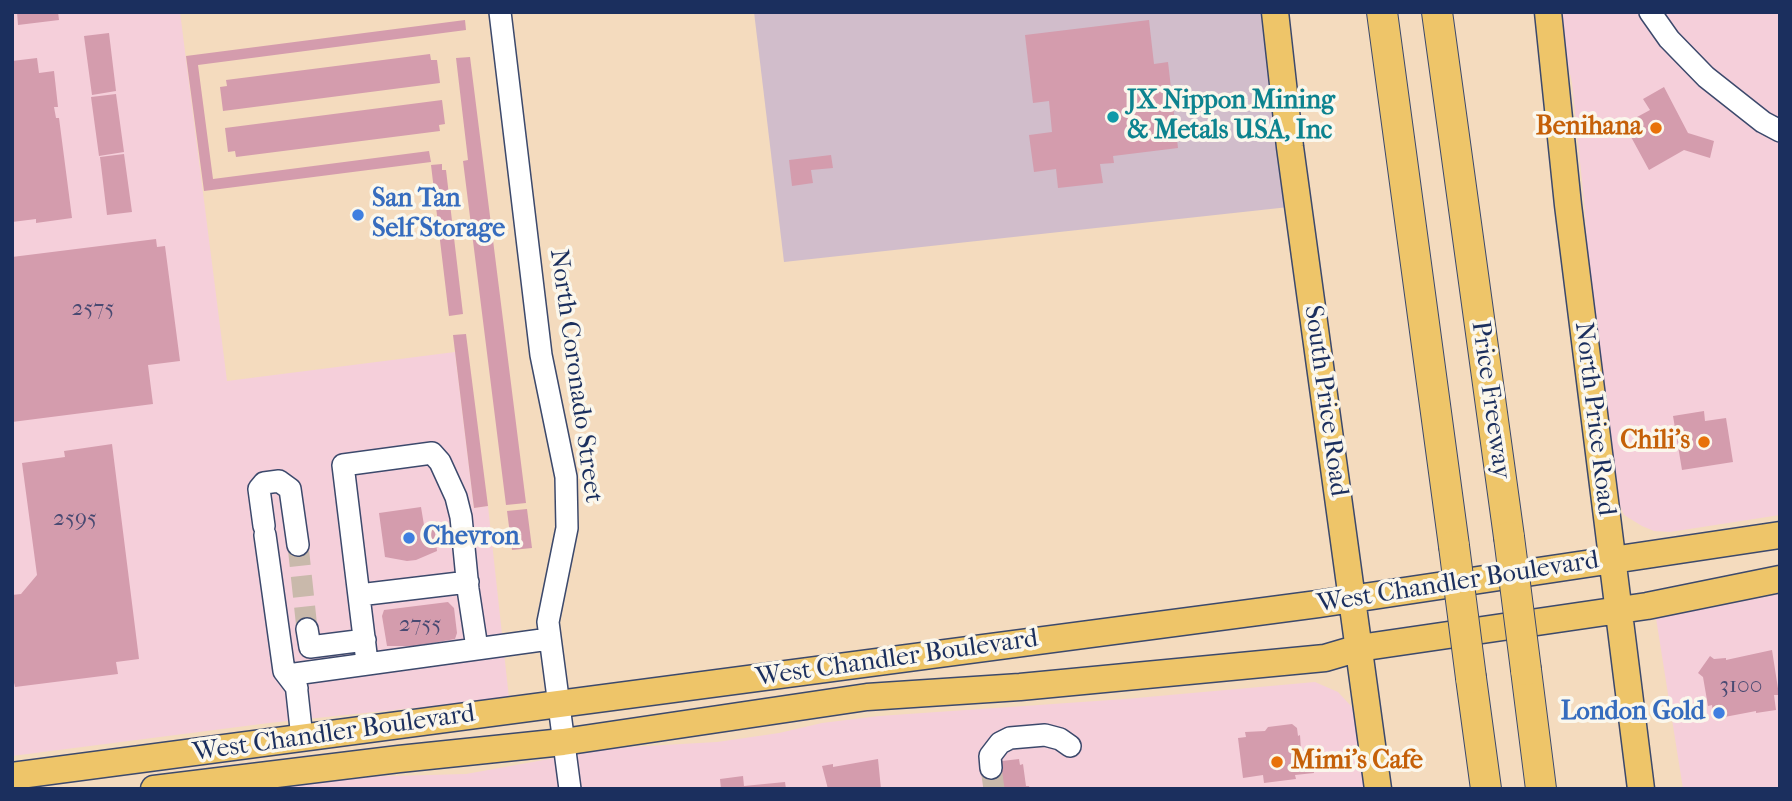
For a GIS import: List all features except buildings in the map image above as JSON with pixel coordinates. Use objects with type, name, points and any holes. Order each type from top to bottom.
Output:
[{"type":"highway","name":"Price Freeway","points":[[1382,12],[1486,789]]},
{"type":"highway","name":"Price Freeway","points":[[1437,12],[1541,789]]},
{"type":"main road","name":"South Price Road","points":[[1275,12],[1290,147],[1378,789]]},
{"type":"main road","name":"North Price Road","points":[[1548,12],[1568,205],[1641,789]]},
{"type":"main road","name":"West Chandler Boulevard","points":[[12,776],[1352,599],[1780,535]]},
{"type":"main road","name":"West Chandler Boulevard","points":[[154,789],[357,763],[563,742],[867,697],[1020,687],[1325,658],[1359,648],[1618,610],[1780,579]]},
{"type":"main road","points":[[144,789],[152,777],[160,773],[226,761],[252,745]]},
{"type":"street","name":"North Coronado Street","points":[[500,12],[541,355],[566,477],[567,528],[548,622],[570,789]]},
{"type":"street","points":[[1650,12],[1669,39],[1706,77],[1763,122],[1780,131]]},
{"type":"street","points":[[367,662],[343,465],[432,453],[440,462],[456,497],[464,534],[477,648]]},
{"type":"street","points":[[297,688],[284,671],[259,489],[264,483],[279,481],[290,489],[298,545]]},
{"type":"street","points":[[359,595],[468,582]]},
{"type":"street","points":[[307,629],[310,647],[365,640]]},
{"type":"street","points":[[302,738],[295,674],[549,639]]},
{"type":"street","points":[[991,768],[990,756],[1000,743],[1010,738],[1045,735],[1060,739],[1070,746]]},
{"type":"shaded area","points":[[12,12],[180,12],[227,381],[455,352],[474,508],[488,506],[509,698],[269,723],[12,756]]},
{"type":"shaded area","points":[[754,12],[1275,12],[1298,206],[784,262]]},
{"type":"shaded area","points":[[1560,12],[1780,12],[1780,515],[1670,532],[1654,531],[1624,515],[1617,499],[1594,338],[1572,83]]},
{"type":"shaded area","points":[[1780,594],[1780,789],[1683,789],[1656,618]]},
{"type":"shaded area","points":[[1315,682],[1338,692],[1356,716],[1366,789],[260,789],[350,777],[466,774],[610,748],[717,742],[779,733],[822,723],[879,716],[1125,699]]},
{"type":"tunnel","points":[[298,545],[307,629]]},
{"type":"tunnel","points":[[991,768],[994,789]]},
{"type":"place","name":"JX Nippon Mining & Metals USA, Inc","points":[[1113,117]]},
{"type":"place","name":"Benihana","points":[[1656,128]]},
{"type":"place","name":"San Tan Self Storage","points":[[358,215]]},
{"type":"place","name":"Chili's","points":[[1704,442]]},
{"type":"place","name":"Chevron","points":[[409,538]]},
{"type":"place","name":"London Gold","points":[[1719,713]]},
{"type":"place","name":"Mimi's Cafe","points":[[1277,762]]}]
